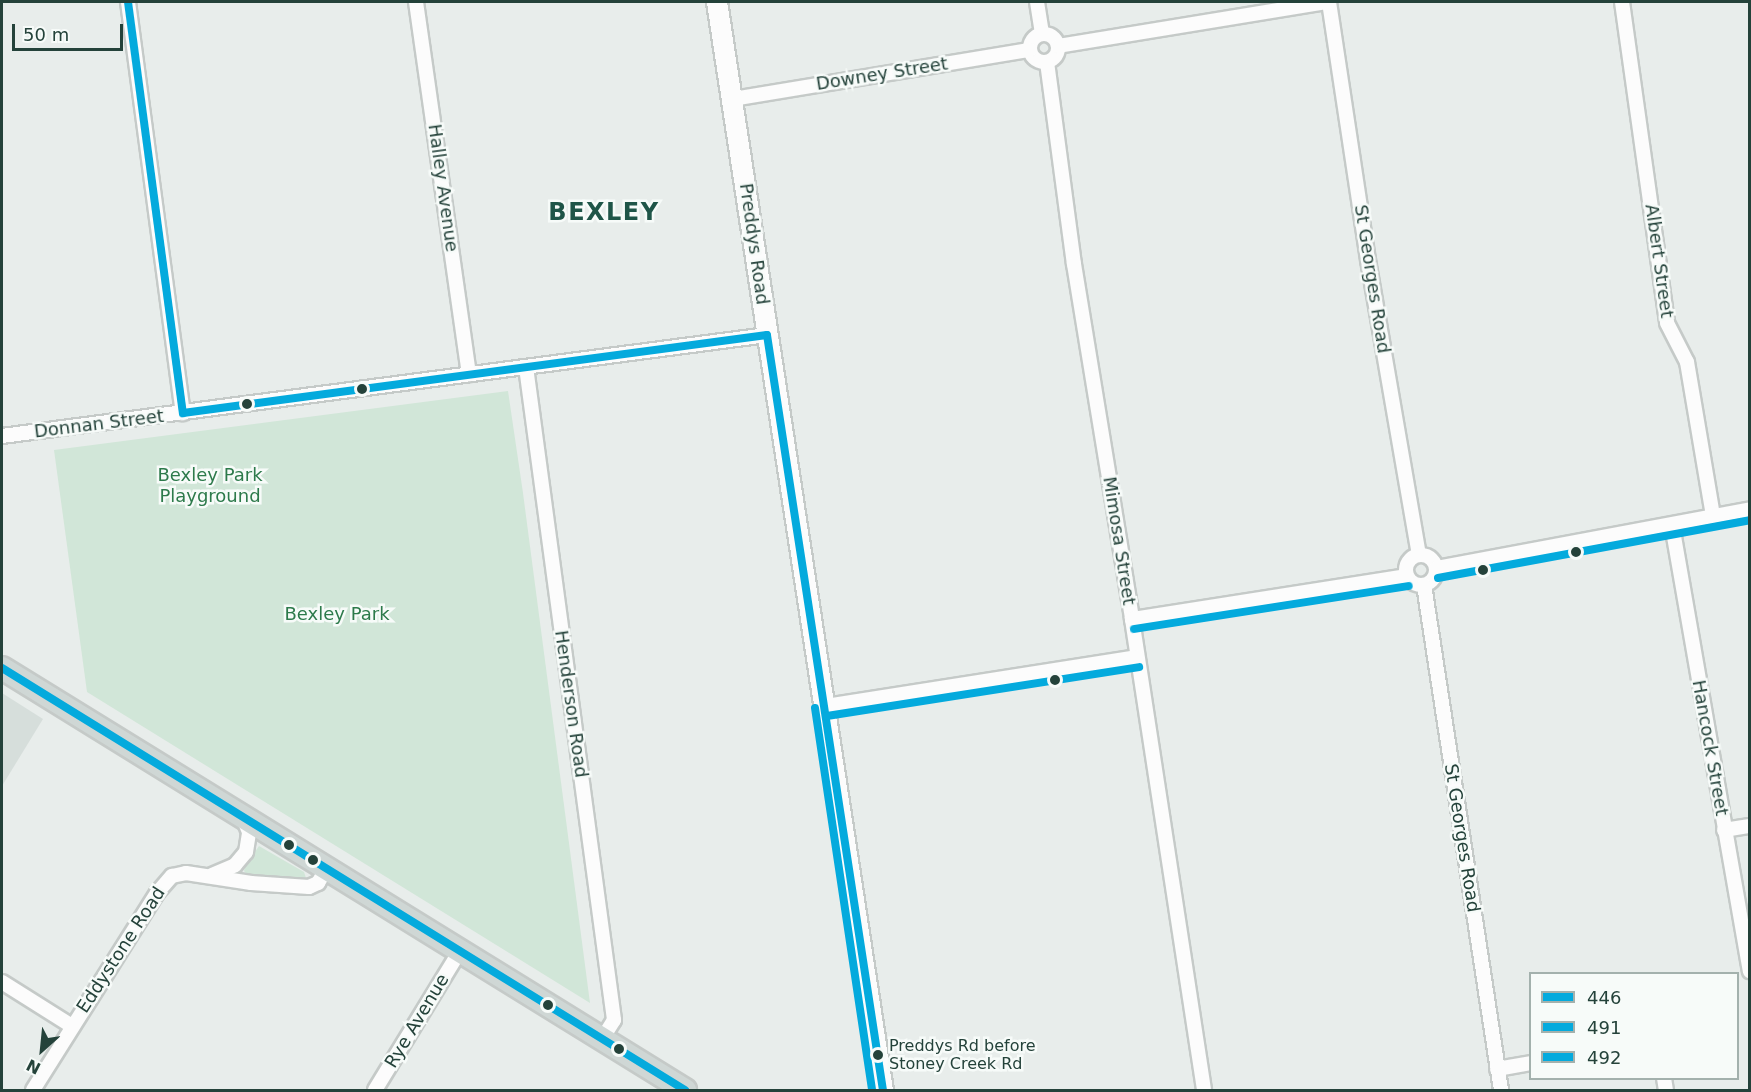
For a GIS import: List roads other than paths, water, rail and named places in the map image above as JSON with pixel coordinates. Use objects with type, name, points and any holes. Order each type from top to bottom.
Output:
[{"type":"main road","name":"Preddys Road","points":[[717,2],[883,1090]]},
{"type":"main road","points":[[2,668],[685,1090]]},
{"type":"street","points":[[128,2],[183,413]]},
{"type":"street","name":"Halley Avenue","points":[[416,2],[470,374]]},
{"type":"street","points":[[1037,2],[1042,34]]},
{"type":"street","points":[[1058,45],[1328,2]]},
{"type":"street","name":"St Georges Road","points":[[1328,2],[1368,260],[1419,555]]},
{"type":"street","name":"Albert Street","points":[[1622,2],[1667,324],[1687,362],[1713,515]]},
{"type":"street","points":[[1042,34],[1052,37],[1058,45],[1056,56],[1047,62],[1037,60],[1030,50],[1034,38],[1042,34]]},
{"type":"street","name":"Downey Street","points":[[733,99],[1030,50]]},
{"type":"street","name":"Mimosa Street","points":[[1047,62],[1074,264],[1132,619],[1204,1090]]},
{"type":"street","name":"Donnan Street","points":[[2,436],[767,334]]},
{"type":"street","name":"Henderson Road","points":[[526,367],[614,1020],[602,1039]]},
{"type":"street","points":[[1436,568],[1749,509]]},
{"type":"street","name":"Hancock Street","points":[[1672,525],[1749,971]]},
{"type":"street","points":[[1419,555],[1428,557],[1436,568],[1432,581],[1424,585],[1414,584],[1407,576],[1408,563],[1419,555]]},
{"type":"street","points":[[1132,619],[1407,576]]},
{"type":"street","name":"St Georges Road","points":[[1424,585],[1501,1090]]},
{"type":"street","points":[[825,706],[1137,657]]},
{"type":"street","points":[[212,875],[235,865],[246,852],[249,832],[243,818]]},
{"type":"street","points":[[1724,830],[1749,826]]},
{"type":"street","name":"Eddystone Road","points":[[33,1090],[165,882],[181,873],[212,875],[252,883],[309,887],[318,883],[326,869]]},
{"type":"street","name":"Rye Avenue","points":[[375,1090],[460,951]]},
{"type":"street","points":[[2,982],[72,1026]]},
{"type":"street","points":[[1497,1069],[1529,1063]]},
{"type":"place","name":"Preddys Rd before Stoney Creek Rd","points":[[878,1055]]},
{"type":"district","name":"BEXLEY","points":[[604,213]]},
{"type":"park label","name":"Bexley Park Playground","points":[[210,486]]},
{"type":"park label","name":"Bexley Park","points":[[337,614]]}]
